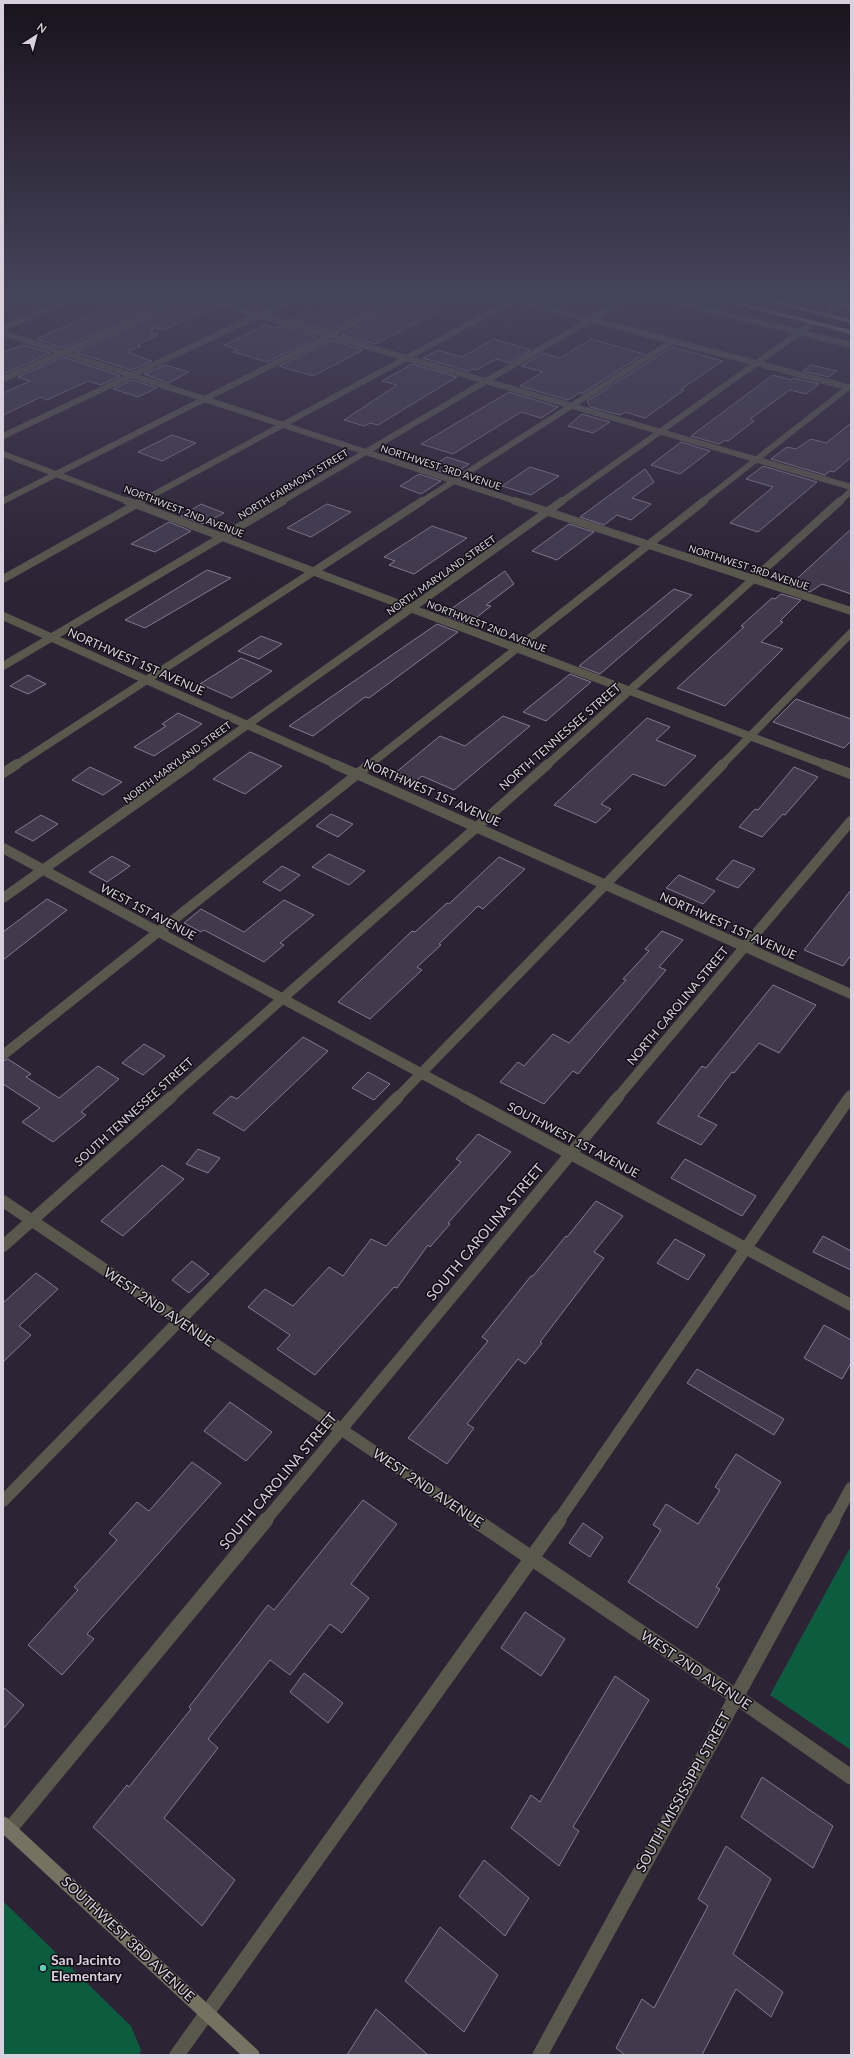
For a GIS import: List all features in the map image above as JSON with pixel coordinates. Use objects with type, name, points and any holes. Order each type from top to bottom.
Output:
[{"type":"main road","name":"SOUTHWEST 3RD AVENUE","points":[[6,1827],[252,2055]]},
{"type":"street","points":[[3,436],[101,390]]},
{"type":"street","name":"NORTHWEST 3RD AVENUE","points":[[179,390],[851,611]]},
{"type":"street","points":[[3,501],[224,390]]},
{"type":"street","points":[[3,579],[136,504],[347,390]]},
{"type":"street","name":"NORTH FAIRMONT STREET","points":[[3,666],[471,390]]},
{"type":"street","points":[[516,390],[851,487]]},
{"type":"street","points":[[3,773],[146,679],[595,390]]},
{"type":"street","name":"NORTH MARYLAND STREET","points":[[3,898],[718,390]]},
{"type":"street","points":[[3,1055],[160,932],[516,648],[846,390]]},
{"type":"street","name":"NORTHWEST 2ND AVENUE","points":[[3,454],[851,774]]},
{"type":"street","name":"NORTH TENNESSEE STREET","points":[[282,998],[630,691],[851,491]]},
{"type":"street","name":"NORTHWEST 1ST AVENUE","points":[[3,616],[851,994]]},
{"type":"street","points":[[3,1500],[851,633]]},
{"type":"street","name":"NORTH CAROLINA STREET","points":[[571,1153],[851,821]]},
{"type":"street","name":"WEST 1ST AVENUE","points":[[3,848],[282,998]]},
{"type":"street","name":"SOUTHWEST 1ST AVENUE","points":[[282,998],[851,1305]]},
{"type":"street","name":"SOUTH TENNESSEE STREET","points":[[3,1246],[282,998]]},
{"type":"street","points":[[177,2055],[532,1559],[851,1095]]},
{"type":"street","name":"SOUTH CAROLINA STREET","points":[[6,1827],[341,1430],[571,1153]]},
{"type":"street","name":"WEST 2ND AVENUE","points":[[3,1201],[735,1696],[851,1777]]},
{"type":"street","name":"SOUTH MISSISSIPPI STREET","points":[[540,2055],[735,1696],[851,1488]]},
{"type":"green space","points":[[851,1546],[851,1750],[770,1695]]},
{"type":"green space","name":"San Jacinto Elementary","points":[[3,1901],[131,2026],[141,2050],[139,2055],[3,2055]]},
{"type":"building","points":[[10,390],[68,390],[47,400],[41,397],[3,415],[3,393]]},
{"type":"building","points":[[116,390],[153,390],[138,397]]},
{"type":"building","points":[[389,390],[436,390],[378,425],[370,423],[364,426],[344,420]]},
{"type":"building","points":[[534,390],[588,390],[582,394],[581,392],[568,400]]},
{"type":"building","points":[[604,390],[684,390],[645,418],[625,412],[620,415],[590,407],[587,401]]},
{"type":"building","points":[[753,390],[790,390],[750,419],[754,421],[728,441],[725,440],[719,444],[691,436]]},
{"type":"building","points":[[790,390],[811,390],[806,394]]},
{"type":"building","points":[[509,392],[558,407],[541,418],[521,412],[453,454],[421,444]]},
{"type":"building","points":[[582,414],[610,422],[593,433],[568,426]]},
{"type":"building","points":[[851,423],[851,457],[834,472],[830,471],[825,475],[771,459],[787,447],[796,449],[811,439],[826,443]]},
{"type":"building","points":[[172,435],[196,443],[162,461],[138,452]]},
{"type":"building","points":[[681,442],[710,451],[680,474],[651,465]]},
{"type":"building","points":[[447,457],[469,464],[451,475],[429,468]]},
{"type":"building","points":[[763,466],[817,482],[758,532],[730,523],[773,487],[746,479]]},
{"type":"building","points":[[530,467],[559,476],[531,495],[502,486]]},
{"type":"building","points":[[645,469],[654,482],[632,498],[651,504],[631,520],[617,515],[604,525],[580,517]]},
{"type":"building","points":[[419,474],[441,481],[421,494],[400,486]]},
{"type":"building","points":[[201,504],[224,513],[203,524],[181,516]]},
{"type":"building","points":[[327,504],[351,512],[311,537],[287,528]]},
{"type":"building","points":[[169,522],[191,531],[155,552],[131,544]]},
{"type":"building","points":[[569,524],[594,532],[557,560],[532,551]]},
{"type":"building","points":[[432,526],[467,538],[414,574],[389,565],[395,561],[384,557]]},
{"type":"building","points":[[851,529],[851,594],[822,584],[810,592],[790,585]]},
{"type":"building","points":[[207,570],[231,578],[145,628],[125,620]]},
{"type":"building","points":[[505,571],[514,584],[486,605],[491,606],[468,624],[447,616],[455,611],[451,609]]},
{"type":"building","points":[[674,589],[692,595],[600,674],[579,666]]},
{"type":"building","points":[[781,594],[801,600],[780,621],[783,622],[761,642],[783,649],[725,706],[677,688],[744,627],[741,626],[772,598],[775,599]]},
{"type":"building","points":[[437,624],[458,632],[369,698],[365,697],[313,736],[289,726]]},
{"type":"building","points":[[261,636],[282,644],[259,659],[238,651]]},
{"type":"building","points":[[241,658],[272,671],[232,698],[200,684]]},
{"type":"building","points":[[570,674],[591,682],[546,721],[523,712]]},
{"type":"building","points":[[28,675],[46,684],[28,694],[10,686]]},
{"type":"building","points":[[796,699],[851,719],[851,741],[844,748],[773,722]]},
{"type":"building","points":[[178,713],[202,724],[154,756],[134,747],[166,726],[162,724]]},
{"type":"building","points":[[503,716],[530,726],[454,790],[422,776],[415,782],[395,773],[440,736],[465,746]]},
{"type":"building","points":[[647,718],[670,727],[656,740],[696,756],[665,786],[633,774],[601,804],[611,809],[596,823],[554,805]]},
{"type":"building","points":[[250,752],[282,766],[245,794],[213,779]]},
{"type":"building","points":[[90,767],[122,782],[103,795],[72,780]]},
{"type":"building","points":[[794,767],[818,777],[785,815],[783,814],[762,837],[739,827],[755,809],[758,810]]},
{"type":"building","points":[[331,814],[353,824],[338,837],[316,826]]},
{"type":"building","points":[[41,815],[58,824],[33,841],[15,832]]},
{"type":"building","points":[[329,854],[365,871],[349,885],[312,867]]},
{"type":"building","points":[[112,856],[130,866],[107,882],[89,872]]},
{"type":"building","points":[[499,857],[525,869],[483,909],[478,906],[439,944],[441,945],[417,967],[422,970],[370,1019],[338,1002],[412,931],[415,932],[447,903],[449,904]]},
{"type":"building","points":[[733,860],[755,869],[738,888],[716,879]]},
{"type":"building","points":[[282,866],[300,875],[280,891],[263,882]]},
{"type":"building","points":[[679,875],[715,891],[703,904],[666,888]]},
{"type":"building","points":[[851,890],[851,955],[843,966],[804,950]]},
{"type":"building","points":[[47,899],[67,910],[3,960],[3,932]]},
{"type":"building","points":[[284,900],[314,915],[280,943],[284,945],[264,962],[204,930],[201,932],[184,923],[201,909],[244,932]]},
{"type":"building","points":[[662,931],[683,940],[659,967],[666,970],[578,1074],[573,1071],[544,1104],[500,1082],[518,1062],[524,1066],[553,1034],[569,1043],[626,980],[623,979],[649,951],[645,949]]},
{"type":"building","points":[[773,985],[816,1005],[779,1053],[759,1043],[734,1073],[732,1072],[698,1116],[717,1125],[701,1145],[657,1123],[702,1066],[706,1068]]},
{"type":"building","points":[[303,1037],[328,1051],[244,1131],[213,1113],[231,1096],[237,1099]]},
{"type":"building","points":[[144,1044],[165,1056],[143,1075],[122,1063]]},
{"type":"building","points":[[8,1059],[31,1074],[26,1077],[59,1098],[98,1066],[119,1079],[81,1112],[86,1115],[53,1142],[22,1122],[40,1108],[3,1084],[3,1061]]},
{"type":"building","points":[[368,1072],[390,1084],[374,1100],[352,1088]]},
{"type":"building","points":[[478,1134],[511,1152],[448,1223],[450,1224],[430,1247],[428,1245],[397,1288],[394,1287],[315,1375],[277,1349],[290,1335],[248,1307],[265,1289],[293,1306],[329,1267],[343,1276],[371,1239],[386,1246],[461,1162],[456,1159]]},
{"type":"building","points":[[198,1149],[220,1158],[208,1173],[186,1164]]},
{"type":"building","points":[[685,1159],[756,1196],[742,1216],[671,1178]]},
{"type":"building","points":[[162,1165],[184,1179],[123,1236],[101,1221]]},
{"type":"building","points":[[596,1201],[623,1216],[594,1252],[604,1258],[525,1364],[518,1359],[467,1424],[474,1428],[447,1464],[408,1438],[488,1341],[482,1337],[531,1276],[533,1276],[566,1236],[567,1237]]},
{"type":"building","points":[[823,1236],[851,1251],[851,1270],[813,1252]]},
{"type":"building","points":[[675,1239],[705,1255],[688,1280],[657,1263]]},
{"type":"building","points":[[192,1261],[209,1274],[189,1293],[172,1280]]},
{"type":"building","points":[[36,1273],[58,1289],[19,1326],[31,1335],[3,1362],[3,1303]]},
{"type":"building","points":[[824,1325],[851,1340],[851,1363],[842,1379],[804,1358]]},
{"type":"building","points":[[697,1369],[784,1419],[774,1435],[687,1383]]},
{"type":"building","points":[[230,1402],[272,1432],[246,1461],[204,1431]]},
{"type":"building","points":[[736,1454],[781,1482],[716,1587],[720,1589],[697,1628],[628,1582],[661,1530],[653,1525],[666,1504],[698,1524],[720,1490],[715,1487]]},
{"type":"building","points":[[192,1462],[221,1483],[87,1634],[94,1639],[62,1675],[28,1645],[78,1590],[74,1587],[117,1540],[109,1533],[137,1502],[149,1511]]},
{"type":"building","points":[[363,1500],[397,1524],[351,1584],[369,1598],[342,1633],[330,1624],[290,1675],[270,1660],[208,1739],[218,1748],[164,1818],[235,1880],[202,1926],[93,1827],[127,1785],[129,1787],[191,1709],[189,1707],[268,1605],[274,1610]]},
{"type":"building","points":[[583,1523],[603,1537],[590,1557],[569,1543]]},
{"type":"building","points":[[525,1612],[565,1639],[541,1676],[501,1648]]},
{"type":"building","points":[[304,1673],[343,1703],[328,1723],[290,1692]]},
{"type":"building","points":[[615,1676],[649,1700],[573,1827],[579,1831],[559,1866],[511,1828],[531,1795],[540,1802]]},
{"type":"building","points":[[3,1687],[24,1705],[3,1729]]},
{"type":"building","points":[[762,1777],[833,1826],[813,1868],[741,1817]]},
{"type":"building","points":[[726,1846],[771,1879],[733,1954],[783,1992],[771,2017],[736,1989],[702,2055],[625,2055],[616,2048],[642,1999],[654,2008],[708,1906],[698,1899]]},
{"type":"building","points":[[484,1860],[529,1898],[505,1936],[459,1896]]},
{"type":"building","points":[[440,1927],[498,1975],[464,2032],[405,1981]]},
{"type":"building","points":[[376,2009],[428,2055],[347,2055]]},
{"type":"place","name":"San Jacinto Elementary","points":[[43,1968]]}]
